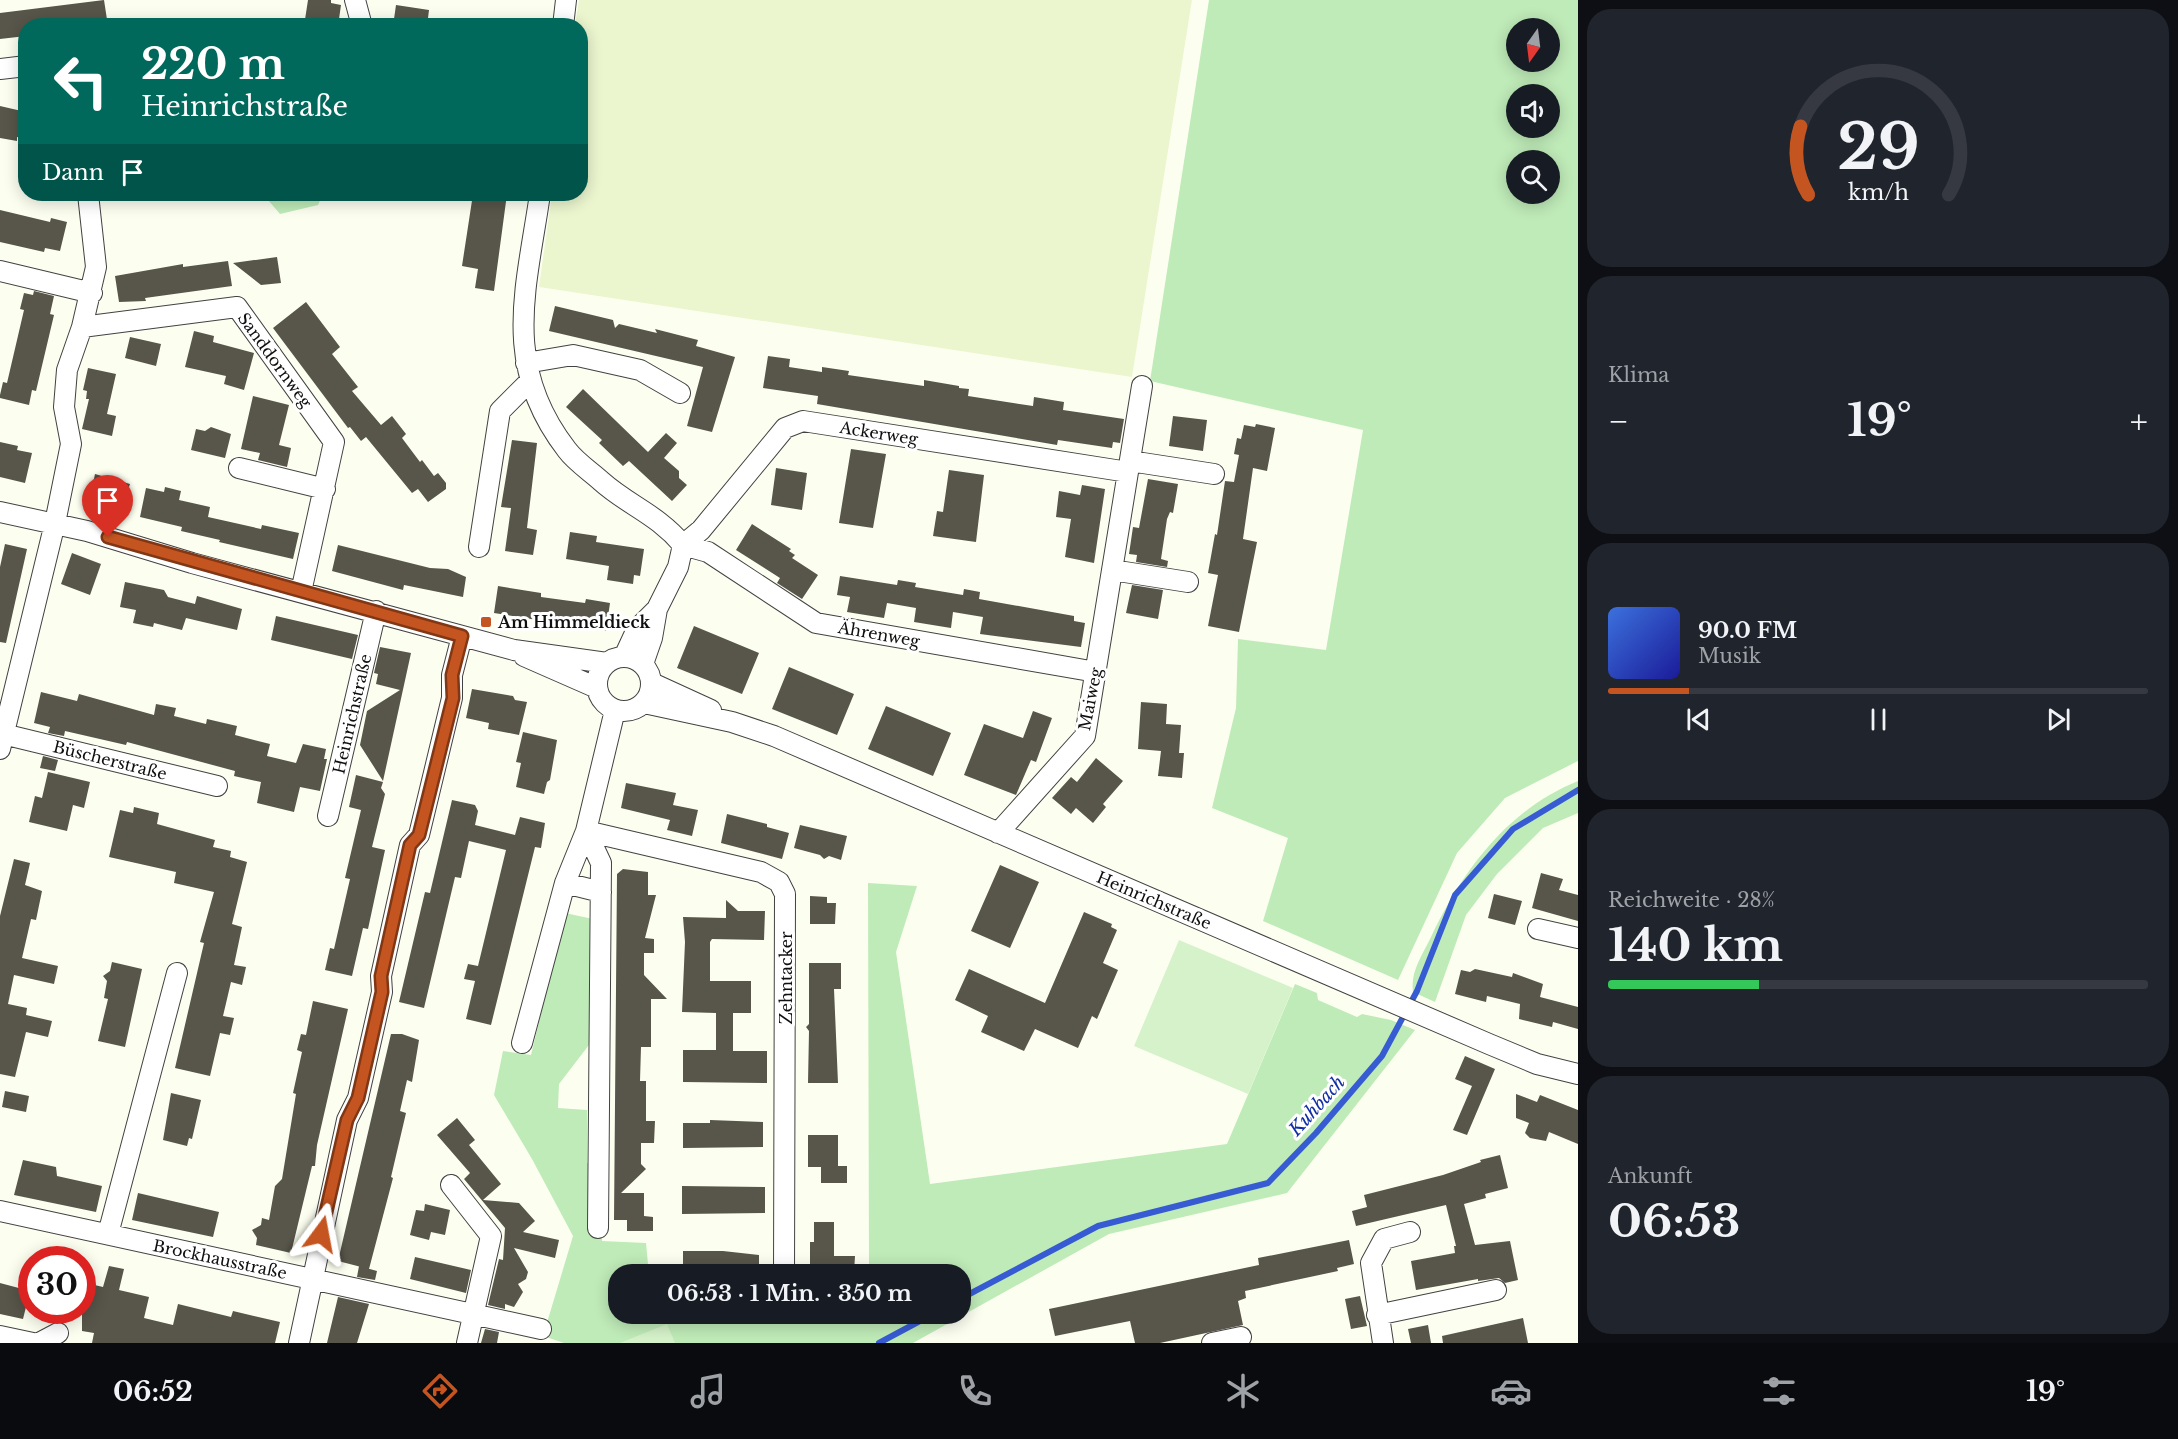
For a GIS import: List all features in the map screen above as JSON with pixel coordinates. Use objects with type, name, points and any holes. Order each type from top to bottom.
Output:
[{"type":"street","points":[[354,0],[360,18]]},
{"type":"street","points":[[564,18],[566,0]]},
{"type":"street","points":[[0,69],[18,67]]},
{"type":"street","points":[[55,523],[71,444],[64,407],[67,370],[92,293],[96,267],[88,201]]},
{"type":"street","points":[[539,201],[523,319],[528,372],[540,409],[568,452],[606,486],[666,525],[683,545],[678,567],[657,609],[652,638],[643,664]]},
{"type":"street","points":[[0,271],[92,293]]},
{"type":"street","name":"Sanddornweg","points":[[82,327],[237,307],[334,442],[302,592]]},
{"type":"street","points":[[479,548],[500,411],[528,372],[573,355],[640,370],[680,393]]},
{"type":"street","name":"Maiweg","points":[[998,833],[1085,735],[1142,386]]},
{"type":"street","name":"Ackerweg","points":[[683,545],[700,530],[785,428],[803,421],[1129,467]]},
{"type":"street","points":[[1129,467],[1214,474]]},
{"type":"street","points":[[239,468],[325,489]]},
{"type":"street","points":[[0,512],[55,523],[514,650],[615,660],[643,664],[649,672],[652,683],[644,703],[636,709],[615,710],[606,705],[597,688],[597,679],[615,660],[637,629],[657,609]]},
{"type":"street","name":"Büscherstraße","points":[[55,523],[2,742],[217,786]]},
{"type":"street","name":"Ährenweg","points":[[683,545],[708,552],[816,623],[1096,672]]},
{"type":"street","points":[[1112,570],[1188,582]]},
{"type":"street","name":"Heinrichstraße","points":[[328,816],[376,611]]},
{"type":"street","points":[[299,1343],[347,1120],[358,1098],[382,992],[381,976],[410,845],[419,835],[453,698],[452,675],[462,636]]},
{"type":"street","points":[[514,650],[532,662],[597,688]]},
{"type":"street","name":"Heinrichstraße","points":[[652,683],[702,705],[732,722]]},
{"type":"street","name":"Heinrichstraße","points":[[644,703],[732,722],[774,736],[1499,1048],[1538,1064],[1578,1074]]},
{"type":"street","points":[[522,1043],[565,883],[586,831],[615,710]]},
{"type":"street","points":[[586,831],[601,864],[598,1228]]},
{"type":"street","name":"Zehntacker","points":[[586,831],[761,872],[779,882],[785,894],[784,1264]]},
{"type":"street","points":[[565,883],[601,892]]},
{"type":"street","points":[[1538,929],[1578,938]]},
{"type":"street","points":[[108,1234],[177,973]]},
{"type":"street","points":[[451,1185],[491,1236],[467,1343]]},
{"type":"street","name":"Brockhausstraße","points":[[0,1211],[541,1329]]},
{"type":"street","points":[[1383,1343],[1371,1263],[1383,1239],[1410,1232]]},
{"type":"street","points":[[1377,1315],[1496,1290]]},
{"type":"street","points":[[39,1343],[58,1333]]},
{"type":"street","points":[[0,1336],[33,1343]]},
{"type":"street","points":[[1212,1343],[1241,1337]]},
{"type":"green space","points":[[579,0],[1192,0],[1132,377],[539,287],[551,201],[588,201],[588,18],[576,18]]},
{"type":"green space","points":[[1209,0],[1578,0],[1578,761],[1505,798],[1457,853],[1398,980],[1263,921],[1288,838],[1212,808],[1236,708],[1238,639],[1326,650],[1363,430],[1150,381]]},
{"type":"green space","points":[[269,201],[320,201],[318,205],[280,214]]},
{"type":"green space","points":[[1578,781],[1578,813],[1543,828],[1497,874],[1466,915],[1435,1002],[1413,992],[1413,978],[1421,957],[1457,888],[1473,866],[1509,825],[1530,808]]},
{"type":"green space","points":[[868,883],[917,886],[896,952],[930,1184],[1227,1144],[1295,984],[1317,993],[1318,1000],[1357,1017],[1362,1014],[1391,1020],[1415,1030],[1287,1193],[1109,1234],[971,1311],[971,1264],[869,1264]]},
{"type":"green space","points":[[565,913],[593,919],[592,1041],[559,1084],[558,1108],[587,1110],[587,1163],[605,1164],[602,1241],[646,1243],[648,1264],[608,1264],[608,1324],[947,1324],[913,1343],[564,1343],[543,1336],[573,1236],[532,1159],[494,1095],[503,1051],[531,1055]]},
{"type":"green space","points":[[1179,940],[1293,988],[1248,1094],[1134,1046]]},
{"type":"green space","points":[[667,1324],[675,1343],[620,1343]]},
{"type":"building","points":[[104,0],[107,18],[18,18],[18,37],[0,39],[0,13]]},
{"type":"building","points":[[308,0],[331,0],[331,3],[341,5],[339,18],[305,18]]},
{"type":"building","points":[[396,5],[429,10],[428,18],[394,18]]},
{"type":"building","points":[[0,106],[18,110],[17,141],[0,138]]},
{"type":"building","points":[[472,201],[506,201],[494,291],[475,288],[478,269],[462,266]]},
{"type":"building","points":[[0,210],[50,222],[51,218],[67,222],[60,251],[45,248],[44,252],[0,242]]},
{"type":"building","points":[[277,257],[281,283],[261,285],[233,263]]},
{"type":"building","points":[[228,261],[232,286],[145,298],[146,301],[119,302],[115,276],[183,264],[183,267]]},
{"type":"building","points":[[34,291],[54,296],[50,314],[54,315],[36,391],[32,390],[29,405],[0,398],[0,395],[3,382],[7,383],[24,310],[20,309],[24,293],[33,295]]},
{"type":"building","points":[[306,302],[340,347],[332,354],[358,387],[352,391],[381,425],[392,416],[406,434],[402,438],[420,462],[422,460],[434,476],[438,473],[446,483],[446,489],[428,502],[418,489],[412,493],[366,437],[361,441],[350,427],[348,428],[273,328]]},
{"type":"building","points":[[555,306],[613,320],[615,328],[619,324],[657,333],[655,329],[698,340],[696,346],[735,357],[712,432],[687,426],[703,367],[549,331]]},
{"type":"building","points":[[194,331],[214,336],[213,342],[254,353],[244,390],[224,384],[226,376],[185,367]]},
{"type":"building","points":[[130,337],[161,344],[156,366],[125,358]]},
{"type":"building","points":[[768,356],[790,359],[789,367],[822,372],[822,367],[849,371],[848,375],[924,386],[924,380],[959,386],[959,388],[969,389],[968,396],[1033,406],[1034,397],[1064,402],[1063,410],[1124,419],[1120,443],[1113,442],[1112,448],[1058,440],[1057,445],[817,404],[818,396],[763,388]]},
{"type":"building","points":[[88,368],[116,374],[107,414],[116,416],[112,436],[82,429],[89,399],[86,399],[87,391],[83,390]]},
{"type":"building","points":[[583,389],[648,452],[666,433],[677,443],[664,458],[679,471],[679,478],[687,485],[672,501],[629,461],[623,466],[599,443],[602,440],[566,407]]},
{"type":"building","points":[[253,396],[289,405],[279,445],[291,448],[287,467],[258,460],[260,453],[241,449]]},
{"type":"building","points":[[1173,416],[1207,420],[1203,451],[1169,446]]},
{"type":"building","points":[[1256,424],[1275,428],[1267,471],[1253,468],[1243,539],[1257,542],[1239,632],[1208,626],[1218,575],[1208,573],[1215,534],[1217,535],[1225,481],[1234,482],[1239,455],[1234,454],[1237,438],[1241,439],[1244,425],[1255,427]]},
{"type":"building","points":[[211,427],[231,434],[225,458],[191,450],[196,429],[205,431]]},
{"type":"building","points":[[512,440],[537,443],[527,528],[537,530],[533,555],[505,551],[511,508],[501,507]]},
{"type":"building","points":[[0,442],[18,446],[17,450],[32,453],[25,483],[0,477]]},
{"type":"building","points":[[851,449],[886,454],[873,528],[839,523]]},
{"type":"building","points":[[776,468],[807,473],[802,510],[771,505]]},
{"type":"building","points":[[949,470],[984,475],[976,542],[933,536],[937,511],[943,512]]},
{"type":"building","points":[[95,474],[130,484],[121,510],[89,503]]},
{"type":"building","points":[[1148,479],[1178,484],[1173,513],[1170,512],[1167,519],[1161,559],[1168,561],[1167,567],[1136,562],[1137,555],[1129,554],[1133,527],[1139,528]]},
{"type":"building","points":[[1082,485],[1105,489],[1094,563],[1065,557],[1071,519],[1056,517],[1059,491],[1080,495]]},
{"type":"building","points":[[165,487],[181,491],[179,500],[210,507],[208,517],[261,529],[262,525],[299,533],[293,559],[219,542],[220,540],[181,531],[182,527],[140,517],[146,488],[164,492]]},
{"type":"building","points":[[752,524],[791,549],[789,551],[795,555],[792,558],[818,575],[802,599],[777,583],[780,578],[736,550]]},
{"type":"building","points":[[570,532],[597,536],[596,542],[644,549],[640,576],[634,575],[633,584],[607,580],[609,566],[566,559]]},
{"type":"building","points":[[5,544],[27,549],[6,643],[0,642],[0,567]]},
{"type":"building","points":[[338,545],[430,568],[448,569],[466,577],[463,597],[404,585],[403,590],[332,571]]},
{"type":"building","points":[[72,553],[101,564],[90,595],[61,584]]},
{"type":"building","points":[[840,576],[897,585],[898,580],[916,583],[915,587],[963,595],[964,589],[980,592],[979,599],[1074,616],[1074,621],[1085,623],[1081,647],[980,634],[983,617],[953,612],[951,628],[914,622],[916,608],[887,603],[884,618],[847,612],[850,597],[837,595]]},
{"type":"building","points":[[125,582],[164,590],[168,597],[195,604],[197,596],[242,609],[237,630],[186,618],[182,630],[154,623],[153,627],[133,623],[136,610],[120,607]]},
{"type":"building","points":[[1132,585],[1163,590],[1158,619],[1126,613]]},
{"type":"building","points":[[498,586],[541,593],[541,597],[585,603],[586,599],[610,603],[606,631],[537,624],[537,620],[494,613]]},
{"type":"building","points":[[276,616],[358,635],[352,659],[271,640]]},
{"type":"building","points":[[694,626],[759,653],[742,694],[677,668]]},
{"type":"building","points":[[380,647],[411,653],[383,781],[360,745],[367,711],[400,690],[376,684],[378,674],[374,673]]},
{"type":"building","points":[[789,667],[854,694],[837,735],[772,709]]},
{"type":"building","points":[[472,689],[513,696],[515,700],[527,702],[519,735],[488,729],[489,723],[466,718]]},
{"type":"building","points":[[41,692],[77,701],[79,694],[154,715],[156,704],[176,708],[174,716],[206,724],[207,719],[237,726],[235,735],[270,744],[267,756],[296,763],[303,744],[326,749],[324,759],[327,759],[320,791],[300,787],[294,812],[257,803],[261,782],[234,776],[235,771],[127,742],[126,745],[65,731],[64,736],[48,733],[50,727],[34,723]]},
{"type":"building","points":[[1141,702],[1167,704],[1166,724],[1181,725],[1179,753],[1184,753],[1182,778],[1158,776],[1161,751],[1138,749]]},
{"type":"building","points":[[886,706],[951,733],[933,776],[868,749]]},
{"type":"building","points":[[1033,711],[1052,718],[1036,762],[1031,760],[1016,795],[964,775],[984,724],[1023,738]]},
{"type":"building","points":[[523,732],[557,740],[550,780],[547,782],[544,794],[516,787],[521,763],[516,762]]},
{"type":"building","points":[[43,756],[58,760],[55,771],[40,768]]},
{"type":"building","points":[[1096,758],[1123,781],[1103,804],[1106,807],[1093,823],[1076,808],[1071,814],[1052,798],[1071,777],[1077,782]]},
{"type":"building","points":[[48,772],[90,782],[84,808],[73,805],[67,831],[29,822],[35,796],[42,798]]},
{"type":"building","points":[[356,775],[383,782],[381,788],[385,794],[372,847],[385,850],[368,929],[363,928],[352,976],[325,970],[330,948],[334,949],[350,879],[345,878],[361,810],[349,807]]},
{"type":"building","points":[[626,783],[676,793],[673,805],[698,810],[692,836],[667,830],[670,820],[621,808]]},
{"type":"building","points":[[452,800],[475,805],[478,811],[475,825],[515,835],[520,817],[545,823],[541,848],[535,847],[491,1025],[466,1019],[475,981],[464,979],[468,964],[478,966],[506,850],[469,841],[461,878],[455,877],[424,1008],[399,1002],[425,892],[430,893]]},
{"type":"building","points":[[134,807],[159,813],[157,824],[215,840],[213,847],[231,851],[230,857],[247,862],[232,924],[242,927],[234,965],[246,967],[242,985],[231,982],[223,1016],[234,1018],[230,1035],[220,1033],[210,1076],[175,1068],[204,943],[200,942],[214,892],[174,883],[176,872],[109,857],[120,810],[133,813]]},
{"type":"building","points":[[727,814],[767,824],[767,827],[789,833],[782,859],[721,843]]},
{"type":"building","points":[[800,825],[847,836],[841,860],[829,856],[824,859],[820,855],[794,848]]},
{"type":"building","points":[[14,859],[30,863],[25,885],[42,891],[36,920],[31,919],[22,958],[58,966],[54,984],[14,975],[8,1004],[27,1008],[26,1015],[52,1021],[48,1037],[26,1032],[15,1077],[0,1074],[0,916]]},
{"type":"building","points":[[1000,865],[1039,882],[1010,948],[971,931]]},
{"type":"building","points":[[623,869],[648,872],[648,895],[656,895],[645,938],[654,939],[654,953],[644,953],[644,975],[667,999],[651,999],[651,1047],[641,1047],[640,1081],[646,1081],[646,1121],[655,1121],[654,1143],[641,1143],[641,1164],[646,1169],[621,1193],[644,1193],[644,1216],[653,1217],[653,1231],[627,1231],[627,1220],[614,1220],[617,874]]},
{"type":"building","points":[[1541,873],[1563,879],[1559,890],[1578,895],[1578,921],[1532,908]]},
{"type":"building","points":[[1494,894],[1522,901],[1515,925],[1488,918]]},
{"type":"building","points":[[810,896],[827,897],[827,903],[836,903],[835,924],[810,924]]},
{"type":"building","points":[[726,900],[738,911],[765,911],[764,940],[712,939],[710,942],[710,981],[751,981],[751,1013],[733,1013],[733,1051],[767,1051],[767,1083],[683,1082],[683,1050],[716,1050],[716,1013],[682,1012],[685,942],[683,917],[726,918]]},
{"type":"building","points":[[1084,912],[1112,924],[1111,927],[1117,930],[1103,963],[1118,970],[1097,1019],[1092,1016],[1078,1048],[1035,1029],[1024,1051],[981,1032],[988,1016],[955,1000],[969,969],[1045,1003]]},
{"type":"building","points":[[112,962],[142,969],[125,1047],[98,1041],[108,999],[104,998],[107,981],[103,976],[110,971]]},
{"type":"building","points":[[809,963],[841,963],[841,989],[834,989],[838,1083],[808,1083],[809,1031],[806,1027],[809,1024]]},
{"type":"building","points":[[1475,969],[1512,977],[1513,973],[1543,984],[1540,997],[1578,1007],[1578,1029],[1553,1022],[1552,1027],[1519,1019],[1520,1004],[1487,996],[1486,1002],[1455,994],[1461,970],[1470,972]]},
{"type":"building","points":[[313,1001],[348,1009],[317,1145],[315,1166],[312,1166],[291,1253],[256,1245],[257,1238],[252,1230],[261,1225],[262,1218],[269,1220],[275,1186],[282,1179],[296,1094],[293,1093],[302,1052],[297,1050],[301,1034],[306,1035]]},
{"type":"building","points":[[391,1034],[402,1034],[419,1040],[412,1082],[407,1080],[400,1111],[406,1113],[391,1177],[393,1178],[369,1269],[338,1261]]},
{"type":"building","points":[[1465,1056],[1495,1069],[1467,1135],[1453,1130],[1472,1086],[1455,1079]]},
{"type":"building","points":[[5,1091],[29,1096],[26,1112],[2,1107]]},
{"type":"building","points":[[171,1093],[201,1100],[192,1139],[189,1138],[187,1146],[163,1140]]},
{"type":"building","points":[[1516,1094],[1537,1102],[1540,1095],[1578,1110],[1578,1144],[1549,1132],[1546,1141],[1530,1138],[1525,1133],[1529,1123],[1516,1118]]},
{"type":"building","points":[[457,1118],[475,1140],[469,1145],[501,1184],[483,1200],[519,1203],[535,1221],[523,1232],[559,1240],[555,1258],[514,1248],[528,1272],[526,1279],[518,1284],[523,1292],[514,1307],[505,1304],[505,1309],[488,1305],[499,1259],[503,1260],[505,1228],[464,1179],[470,1173],[437,1135]]},
{"type":"building","points":[[710,1120],[763,1122],[763,1147],[683,1148],[683,1123],[710,1123]]},
{"type":"building","points":[[808,1135],[838,1135],[838,1166],[847,1166],[847,1183],[821,1183],[821,1167],[808,1167]]},
{"type":"building","points":[[1500,1155],[1508,1188],[1485,1194],[1486,1198],[1464,1204],[1475,1245],[1510,1241],[1518,1280],[1505,1283],[1499,1278],[1478,1281],[1478,1279],[1416,1290],[1411,1261],[1455,1253],[1454,1246],[1456,1246],[1446,1205],[1356,1226],[1352,1211],[1367,1207],[1364,1195],[1443,1175],[1481,1162],[1480,1160]]},
{"type":"building","points":[[23,1160],[56,1167],[57,1176],[102,1186],[96,1212],[14,1195]]},
{"type":"building","points":[[682,1186],[765,1187],[765,1213],[682,1214]]},
{"type":"building","points":[[138,1193],[219,1212],[213,1237],[132,1220]]},
{"type":"building","points":[[425,1204],[450,1210],[445,1235],[431,1232],[429,1240],[410,1235],[416,1210],[424,1211]]},
{"type":"building","points":[[814,1222],[834,1222],[834,1256],[855,1256],[855,1264],[810,1264],[810,1242],[814,1242]]},
{"type":"building","points":[[1349,1240],[1354,1264],[1337,1268],[1338,1271],[1245,1291],[1246,1298],[1238,1301],[1243,1325],[1160,1343],[1135,1343],[1130,1321],[1055,1336],[1049,1309],[1259,1265],[1258,1258]]},
{"type":"building","points":[[683,1251],[723,1251],[759,1255],[759,1264],[683,1264]]},
{"type":"building","points":[[415,1257],[471,1270],[466,1293],[410,1279]]},
{"type":"building","points":[[109,1266],[124,1269],[119,1290],[149,1297],[144,1318],[173,1325],[178,1304],[231,1317],[233,1311],[280,1322],[275,1343],[92,1343],[94,1333],[82,1331],[82,1324],[96,1324],[96,1285],[103,1287]]},
{"type":"building","points":[[359,1266],[377,1271],[375,1280],[357,1277]]},
{"type":"building","points":[[0,1283],[18,1288],[18,1318],[0,1314]]},
{"type":"building","points":[[1360,1296],[1367,1326],[1351,1329],[1345,1299]]},
{"type":"building","points":[[338,1297],[369,1304],[357,1343],[327,1343]]},
{"type":"building","points":[[1523,1318],[1528,1343],[1443,1343],[1442,1336]]},
{"type":"building","points":[[1428,1325],[1431,1343],[1411,1343],[1408,1329]]},
{"type":"building","points":[[485,1329],[499,1332],[497,1343],[481,1343]]},
{"type":"waterway","name":"Kuhbach","points":[[971,1293],[1098,1226],[1268,1183],[1316,1133],[1382,1056],[1417,991],[1455,895],[1513,829],[1578,790]]},
{"type":"waterway","name":"Kuhbach","points":[[879,1343],[914,1324]]},
{"type":"place","name":"Am Himmeldieck","points":[[486,622]]},
{"type":"route","points":[[108,537],[192,563],[462,636],[452,675],[453,698],[419,835],[410,845],[381,976],[382,992],[358,1098],[347,1120],[321,1234]]}]
